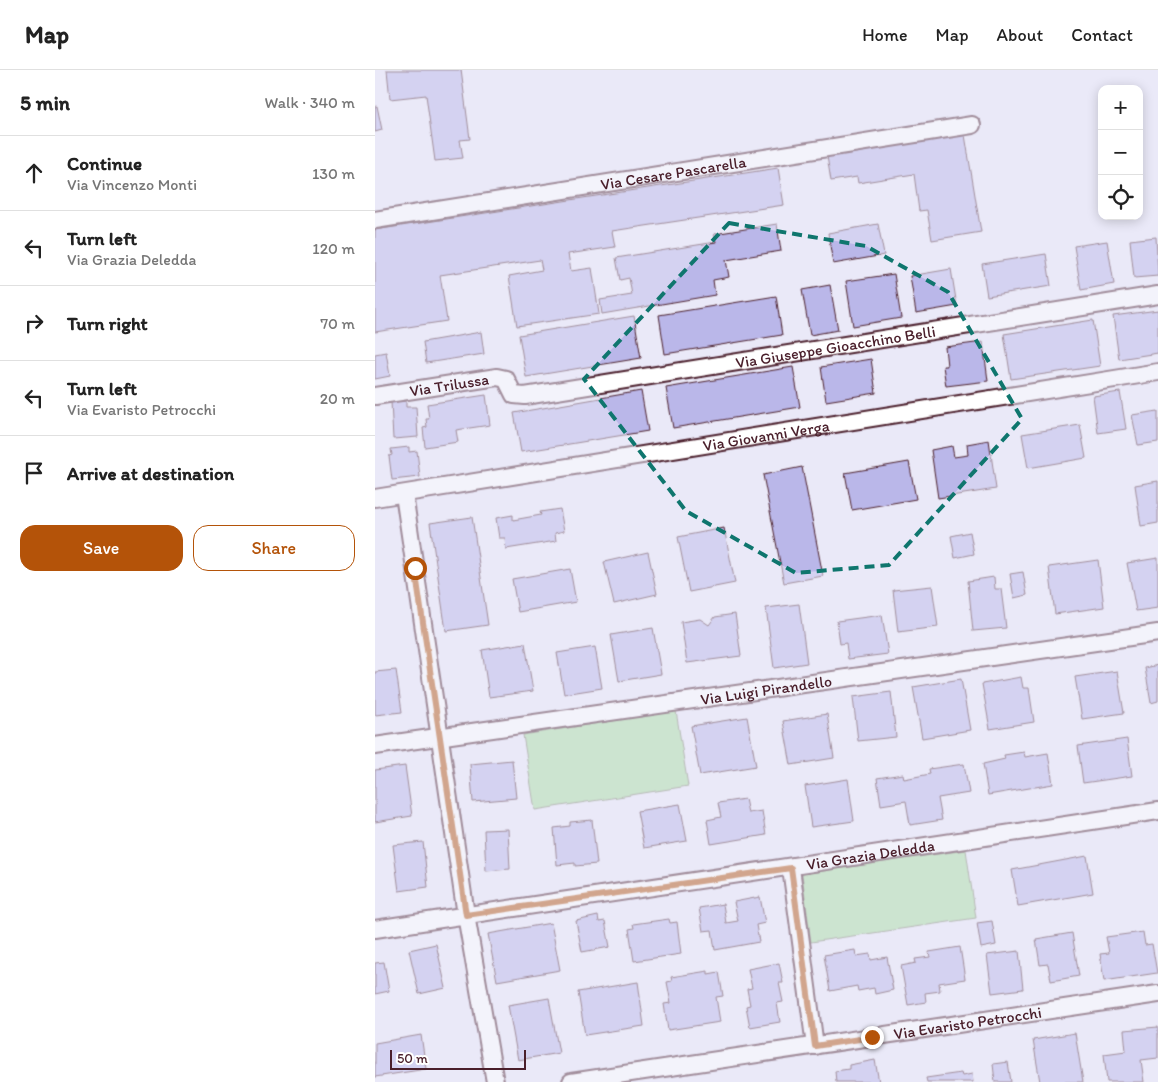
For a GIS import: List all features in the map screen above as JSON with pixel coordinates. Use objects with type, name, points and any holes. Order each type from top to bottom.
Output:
[{"type":"street","name":"Via Cesare Pascarella","points":[[375,220],[972,125]]},
{"type":"street","name":"Via Giuseppe Gioacchino Belli","points":[[514,395],[525,396],[1158,295]]},
{"type":"street","name":"Via Giovanni Verga","points":[[375,498],[1158,372]]},
{"type":"street","name":"Via Trilussa","points":[[375,396],[497,376],[506,379],[514,395]]},
{"type":"street","points":[[404,494],[466,915],[495,1082]]},
{"type":"street","name":"Via Luigi Pirandello","points":[[375,746],[1158,633]]},
{"type":"street","name":"Via Grazia Deledda","points":[[375,929],[791,868],[1158,811]]},
{"type":"street","points":[[791,868],[815,1046]]},
{"type":"street","name":"Via Evaristo Petrocchi","points":[[571,1082],[1158,994]]},
{"type":"highlighted area","points":[[729,223],[866,246],[948,292],[1022,419],[889,565],[796,573],[686,511],[584,379]]},
{"type":"green space","points":[[676,711],[688,786],[535,810],[523,735]]},
{"type":"green space","points":[[966,850],[976,918],[811,942],[802,874]]},
{"type":"building","points":[[387,70],[461,70],[470,139],[460,140],[463,158],[435,161],[426,95],[390,99]]},
{"type":"building","points":[[377,106],[382,130],[375,132],[375,107]]},
{"type":"building","points":[[965,135],[981,232],[932,240],[927,210],[919,211],[914,174],[858,183],[857,177],[831,181],[827,156]]},
{"type":"building","points":[[778,168],[784,205],[612,231],[615,247],[568,254],[571,271],[592,268],[599,314],[517,326],[509,276],[542,270],[540,260],[440,275],[447,321],[375,332],[375,230]]},
{"type":"building","points":[[777,224],[781,251],[726,260],[729,277],[713,280],[715,295],[602,314],[600,300],[632,295],[629,278],[620,280],[616,258],[716,242],[714,234]]},
{"type":"building","points":[[878,224],[884,255],[833,264],[828,233]]},
{"type":"building","points":[[1156,237],[1158,276],[1134,278],[1130,240]]},
{"type":"building","points":[[1107,241],[1114,284],[1081,290],[1074,246]]},
{"type":"building","points":[[1046,254],[1051,286],[987,296],[982,264]]},
{"type":"building","points":[[951,269],[957,306],[916,313],[910,276]]},
{"type":"building","points":[[894,274],[901,318],[853,326],[846,281]]},
{"type":"building","points":[[830,285],[838,330],[810,335],[802,290]]},
{"type":"building","points":[[776,296],[782,335],[665,354],[659,315]]},
{"type":"building","points":[[1158,310],[1158,353],[1119,359],[1113,316]]},
{"type":"building","points":[[634,316],[641,358],[526,377],[519,335]]},
{"type":"building","points":[[1093,320],[1100,366],[1011,379],[1004,334]]},
{"type":"building","points":[[481,332],[484,354],[426,363],[423,342]]},
{"type":"building","points":[[983,342],[988,381],[946,386],[943,366],[947,366],[945,347]]},
{"type":"building","points":[[386,352],[390,376],[375,379],[375,354]]},
{"type":"building","points":[[871,359],[876,393],[826,401],[821,367]]},
{"type":"building","points":[[793,367],[800,407],[673,428],[666,388]]},
{"type":"building","points":[[641,391],[648,431],[521,452],[514,413]]},
{"type":"building","points":[[1120,392],[1126,429],[1098,433],[1093,396]]},
{"type":"building","points":[[486,395],[490,425],[456,430],[458,442],[425,447],[423,428],[427,427],[426,419],[429,419],[427,404]]},
{"type":"building","points":[[406,401],[406,407],[416,407],[418,437],[393,439],[391,402]]},
{"type":"building","points":[[1158,411],[1158,442],[1138,445],[1132,415]]},
{"type":"building","points":[[1080,425],[1086,458],[1028,468],[1022,434]]},
{"type":"building","points":[[989,440],[996,489],[938,498],[931,450],[952,446],[954,457],[968,455],[967,444]]},
{"type":"building","points":[[409,447],[409,452],[417,451],[420,477],[392,480],[389,456],[392,455],[391,449]]},
{"type":"building","points":[[909,462],[916,499],[852,510],[845,473]]},
{"type":"building","points":[[802,467],[823,576],[784,583],[763,475]]},
{"type":"building","points":[[1158,481],[1158,523],[1141,526],[1135,485]]},
{"type":"building","points":[[560,509],[564,531],[555,533],[556,541],[506,549],[505,538],[499,538],[496,518],[513,515],[513,520],[541,515],[540,512]]},
{"type":"building","points":[[472,517],[488,625],[446,631],[430,523]]},
{"type":"building","points":[[724,528],[735,583],[689,592],[678,537]]},
{"type":"building","points":[[970,532],[974,554],[955,558],[951,536]]},
{"type":"building","points":[[648,552],[657,594],[614,604],[604,562]]},
{"type":"building","points":[[1158,558],[1158,608],[1136,611],[1127,563]]},
{"type":"building","points":[[1098,560],[1104,607],[1055,614],[1049,567]]},
{"type":"building","points":[[570,569],[576,602],[518,612],[512,579]]},
{"type":"building","points":[[1023,572],[1027,595],[1014,598],[1010,574]]},
{"type":"building","points":[[994,577],[995,589],[1001,589],[1006,628],[973,631],[968,581]]},
{"type":"building","points":[[932,586],[938,627],[898,632],[893,590]]},
{"type":"building","points":[[799,604],[807,663],[774,668],[766,608]]},
{"type":"building","points":[[735,614],[741,656],[687,663],[681,622],[700,619],[709,625],[715,617]]},
{"type":"building","points":[[882,615],[888,654],[848,659],[846,643],[840,644],[837,621]]},
{"type":"building","points":[[653,628],[661,674],[619,681],[611,635]]},
{"type":"building","points":[[525,643],[533,691],[489,697],[482,650]]},
{"type":"building","points":[[595,647],[602,688],[564,694],[557,653]]},
{"type":"building","points":[[1158,665],[1158,701],[1151,703],[1145,668]]},
{"type":"building","points":[[396,670],[402,712],[375,715],[375,672]]},
{"type":"building","points":[[1117,671],[1124,713],[1082,719],[1075,677]]},
{"type":"building","points":[[1021,677],[1023,688],[1029,688],[1034,722],[990,729],[982,684]]},
{"type":"building","points":[[961,679],[970,730],[922,738],[913,687]]},
{"type":"building","points":[[891,692],[896,737],[858,741],[853,697]]},
{"type":"building","points":[[827,714],[834,758],[791,765],[783,721]]},
{"type":"building","points":[[747,717],[756,766],[700,775],[691,726]]},
{"type":"building","points":[[1127,739],[1132,776],[1083,783],[1078,746]]},
{"type":"building","points":[[1024,752],[1025,757],[1048,753],[1053,784],[988,795],[983,764],[1005,759],[1004,755]]},
{"type":"building","points":[[512,760],[516,798],[473,802],[470,764]]},
{"type":"building","points":[[964,764],[969,793],[938,798],[942,820],[910,825],[906,801],[881,805],[877,778],[903,774],[904,779],[930,774],[929,769]]},
{"type":"building","points":[[405,766],[412,816],[375,822],[375,770]]},
{"type":"building","points":[[848,779],[854,821],[811,827],[805,786]]},
{"type":"building","points":[[745,799],[748,813],[762,811],[766,835],[711,844],[707,820],[721,817],[718,803]]},
{"type":"building","points":[[680,804],[687,841],[644,848],[637,811]]},
{"type":"building","points":[[592,820],[597,864],[575,866],[575,863],[557,865],[554,828],[570,826],[570,822]]},
{"type":"building","points":[[508,829],[510,869],[486,871],[484,830]]},
{"type":"building","points":[[423,842],[428,887],[399,891],[393,845]]},
{"type":"building","points":[[1087,856],[1093,893],[1018,906],[1012,870]]},
{"type":"building","points":[[760,897],[765,923],[756,925],[759,942],[715,950],[712,930],[703,931],[699,908],[723,904],[726,923],[738,921],[734,902]]},
{"type":"building","points":[[598,916],[599,922],[605,921],[610,947],[582,952],[576,921]]},
{"type":"building","points":[[669,919],[670,923],[677,922],[681,954],[634,961],[629,929],[634,928],[633,924]]},
{"type":"building","points":[[992,921],[996,945],[981,948],[977,923]]},
{"type":"building","points":[[551,923],[560,970],[497,981],[488,934]]},
{"type":"building","points":[[1143,932],[1145,945],[1152,944],[1157,973],[1104,981],[1100,954],[1109,953],[1106,937]]},
{"type":"building","points":[[1072,933],[1079,976],[1051,981],[1048,964],[1040,965],[1036,939]]},
{"type":"building","points":[[436,944],[446,988],[419,994],[409,950]]},
{"type":"building","points":[[960,947],[965,979],[939,983],[940,991],[925,993],[926,1002],[908,1005],[901,966],[916,963],[915,959],[930,957],[929,952]]},
{"type":"building","points":[[855,950],[856,956],[870,954],[871,960],[887,957],[893,990],[875,994],[874,988],[858,991],[857,986],[830,991],[824,955]]},
{"type":"building","points":[[1019,951],[1023,989],[992,993],[987,955]]},
{"type":"building","points":[[384,962],[389,991],[375,994],[375,963]]},
{"type":"building","points":[[779,963],[783,983],[779,983],[783,1002],[777,1003],[780,1022],[750,1027],[746,1006],[750,1005],[747,989],[752,988],[748,969]]},
{"type":"building","points":[[708,971],[708,974],[719,972],[723,996],[716,997],[720,1022],[668,1030],[664,1004],[671,1003],[667,982],[672,981],[671,977]]},
{"type":"building","points":[[638,982],[644,1026],[585,1035],[578,992]]},
{"type":"building","points":[[549,998],[559,1053],[518,1060],[508,1005]]},
{"type":"building","points":[[1158,1027],[1158,1058],[1141,1060],[1144,1082],[1107,1082],[1104,1054],[1126,1051],[1124,1030]]},
{"type":"building","points":[[1075,1033],[1083,1082],[1040,1082],[1033,1040]]},
{"type":"building","points":[[421,1035],[426,1069],[375,1077],[375,1043]]},
{"type":"building","points":[[875,1060],[879,1082],[836,1082],[835,1071],[849,1069],[849,1065]]},
{"type":"building","points":[[1008,1062],[1011,1082],[995,1082],[993,1064]]},
{"type":"building","points":[[961,1073],[962,1076],[972,1074],[973,1082],[927,1082],[926,1078]]},
{"type":"route","points":[[415,568],[466,915],[791,868],[815,1046],[872,1037]]}]
